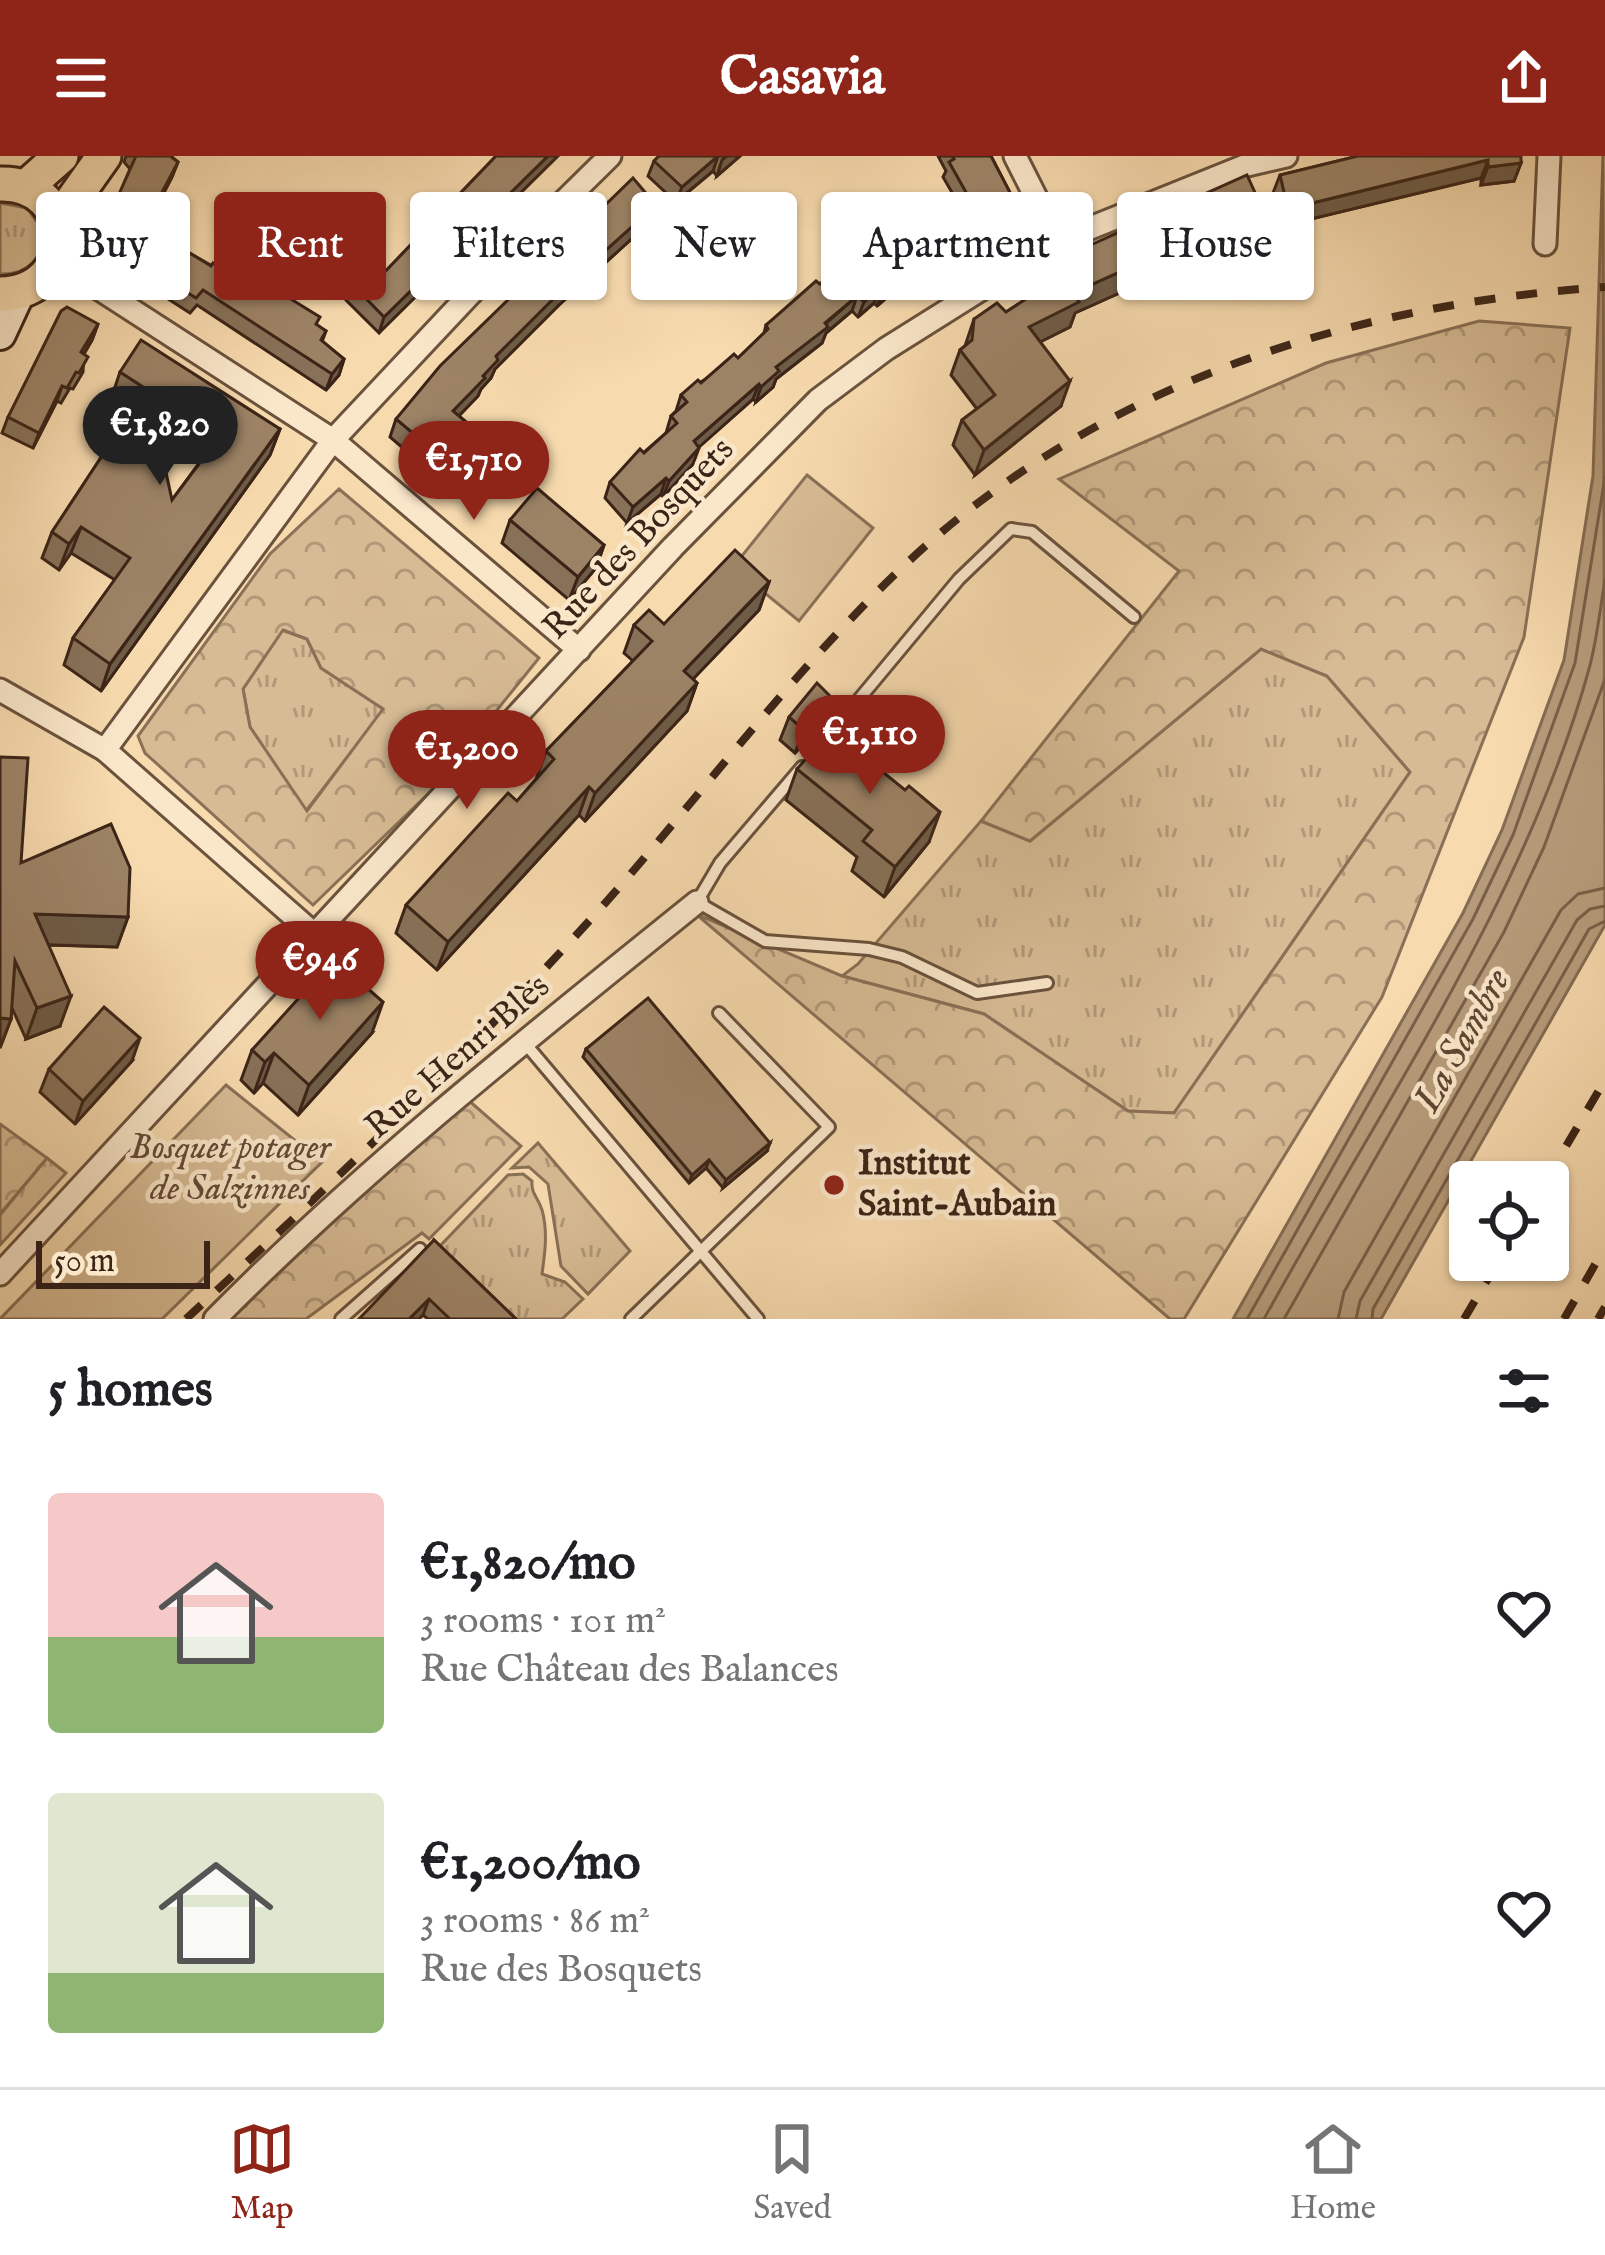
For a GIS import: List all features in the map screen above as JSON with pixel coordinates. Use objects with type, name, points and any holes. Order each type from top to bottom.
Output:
[{"type":"main road","points":[[13,185],[62,156]]},
{"type":"main road","points":[[79,192],[104,156]]},
{"type":"main road","points":[[0,334],[9,294]]},
{"type":"street","points":[[105,750],[333,440],[473,291],[610,156]]},
{"type":"street","points":[[1015,156],[1033,192]]},
{"type":"street","name":"Rue des Bosquets","points":[[1093,227],[1247,165],[1286,156]]},
{"type":"street","points":[[1546,244],[1549,156]]},
{"type":"street","points":[[116,300],[333,440],[579,650]]},
{"type":"street","name":"Rue des Bosquets","points":[[0,1274],[673,547],[818,400],[886,349],[964,300]]},
{"type":"street","points":[[0,690],[105,750],[314,934]]},
{"type":"street","name":"Rue Henri Blès","points":[[214,1319],[524,1041],[697,902]]},
{"type":"lane","points":[[1047,982],[977,993],[902,957],[869,949],[765,940],[697,902],[720,863],[959,579],[1011,529],[1032,532],[1134,617]]},
{"type":"lane","points":[[631,1319],[829,1127],[719,1013]]},
{"type":"lane","points":[[524,1041],[758,1319]]},
{"type":"lane","points":[[341,1319],[420,1249]]},
{"type":"green space","points":[[0,203],[27,208],[36,221],[36,258],[27,268],[0,274]]},
{"type":"green space","points":[[1479,321],[1570,328],[1524,637],[1382,997],[1184,1319],[1170,1319],[696,914],[842,976],[984,1014],[1128,1111],[1174,1113],[1410,772],[1327,676],[1261,649],[1030,841],[981,821],[1179,571],[1059,479],[1326,363]]},
{"type":"green space","points":[[807,475],[873,528],[799,621],[733,567]]},
{"type":"green space","points":[[339,489],[539,658],[434,788],[313,905],[145,753],[138,736],[270,554]],"holes":[[[283,630],[307,639],[321,668],[383,709],[307,811],[250,727],[243,689]]]},
{"type":"green space","points":[[282,630],[307,639],[321,668],[384,709],[306,811],[250,727],[243,689]]},
{"type":"green space","points":[[1261,649],[1327,676],[1410,772],[1174,1113],[1128,1111],[984,1014],[842,976],[858,964],[981,821],[1030,841]]},
{"type":"green space","name":"Bosquet potager de Salzinnes","points":[[226,1085],[322,1162],[162,1319],[0,1319]]},
{"type":"green space","points":[[467,1099],[521,1146],[429,1239],[422,1233],[306,1319],[228,1319]]},
{"type":"green space","points":[[0,1124],[47,1158],[0,1214]]},
{"type":"green space","points":[[538,1143],[630,1251],[588,1294],[561,1266],[548,1184],[529,1167],[512,1168]]},
{"type":"green space","points":[[47,1158],[66,1173],[0,1245],[0,1215]]},
{"type":"green space","points":[[523,1174],[532,1181],[544,1218],[542,1274],[565,1282],[583,1299],[562,1319],[516,1319],[440,1246],[508,1175]]},
{"type":"water","name":"La Sambre","points":[[1603,156],[1605,925],[1471,1161],[1449,1161],[1449,1199],[1381,1319],[1233,1319],[1463,913],[1502,830],[1564,660],[1593,476]]},
{"type":"building","points":[[136,156],[170,156],[178,162],[162,192],[120,192]]},
{"type":"building","points":[[496,156],[548,156],[511,192],[461,192]]},
{"type":"building","points":[[659,156],[718,156],[682,187],[654,161]]},
{"type":"building","points":[[952,156],[991,156],[1010,192],[966,192],[949,162]]},
{"type":"building","points":[[1358,156],[1521,156],[1521,163],[1488,167],[1488,160],[1314,203],[1314,192],[1284,192],[1280,175]]},
{"type":"building","points":[[1247,175],[1255,192],[1209,192]]},
{"type":"building","points":[[633,178],[645,192],[631,192],[631,228],[607,249],[607,203]]},
{"type":"building","points":[[1117,233],[1117,273],[1093,284],[1093,244]]},
{"type":"building","points":[[410,246],[410,291],[384,317],[368,300],[386,300],[386,271]]},
{"type":"building","points":[[190,253],[214,264],[214,297],[203,290],[196,298],[190,294]]},
{"type":"building","points":[[816,281],[821,300],[852,300],[825,323],[828,327],[776,367],[779,371],[694,441],[699,448],[669,481],[666,478],[633,507],[610,482],[640,449],[644,453],[677,423],[671,416],[687,402],[681,395],[734,354],[738,358],[768,329],[766,325]]},
{"type":"building","points":[[218,300],[292,300],[320,317],[316,324],[326,331],[321,340],[344,359],[332,374]]},
{"type":"building","points":[[508,300],[552,300],[496,356],[485,378],[453,411],[508,458],[480,490],[396,419],[440,366]]},
{"type":"building","points":[[1024,300],[1078,300],[1029,327],[1070,381],[984,450],[962,420],[995,395],[960,350],[972,340],[974,319],[997,303],[1006,312]]},
{"type":"building","points":[[67,307],[98,324],[81,352],[88,357],[67,388],[62,386],[39,433],[8,417]]},
{"type":"building","points":[[141,340],[280,429],[110,664],[73,638],[130,558],[81,527],[69,544],[52,532],[146,389],[120,372]],"holes":[[[182,417],[217,440],[172,500],[165,468],[156,462]]]},
{"type":"building","points":[[537,488],[604,545],[578,577],[510,520]]},
{"type":"building","points":[[735,550],[769,582],[684,671],[697,683],[595,793],[589,787],[448,942],[406,905],[508,793],[517,801],[554,759],[546,751],[652,641],[634,625],[649,610],[664,624]]},
{"type":"building","points":[[817,683],[831,697],[804,730],[789,717]]},
{"type":"building","points":[[831,730],[940,812],[895,867],[863,841],[872,830],[797,769]]},
{"type":"building","points":[[0,757],[28,758],[21,863],[111,824],[130,868],[128,917],[35,914],[71,996],[37,1008],[15,961],[11,1019],[0,1018]]},
{"type":"building","points":[[334,959],[383,1002],[309,1085],[274,1053],[265,1062],[252,1050]]},
{"type":"building","points":[[648,998],[770,1143],[726,1180],[709,1160],[692,1175],[586,1049]]},
{"type":"building","points":[[104,1007],[140,1038],[83,1101],[49,1069]]},
{"type":"building","points":[[434,1240],[516,1319],[450,1319],[429,1299],[409,1319],[359,1319]]},
{"type":"railway","points":[[186,1319],[500,1015],[600,909],[827,645],[908,562],[982,500],[1061,447],[1145,402],[1232,364],[1416,312],[1605,287]]},
{"type":"railway","points":[[1557,1161],[1605,1080]]},
{"type":"railway","points":[[1564,1319],[1605,1247]]},
{"type":"railway","points":[[1464,1319],[1487,1281]]},
{"type":"railway","points":[[1598,1319],[1605,1307]]},
{"type":"place","name":"Institut Saint-Aubain","points":[[834,1185]]}]
